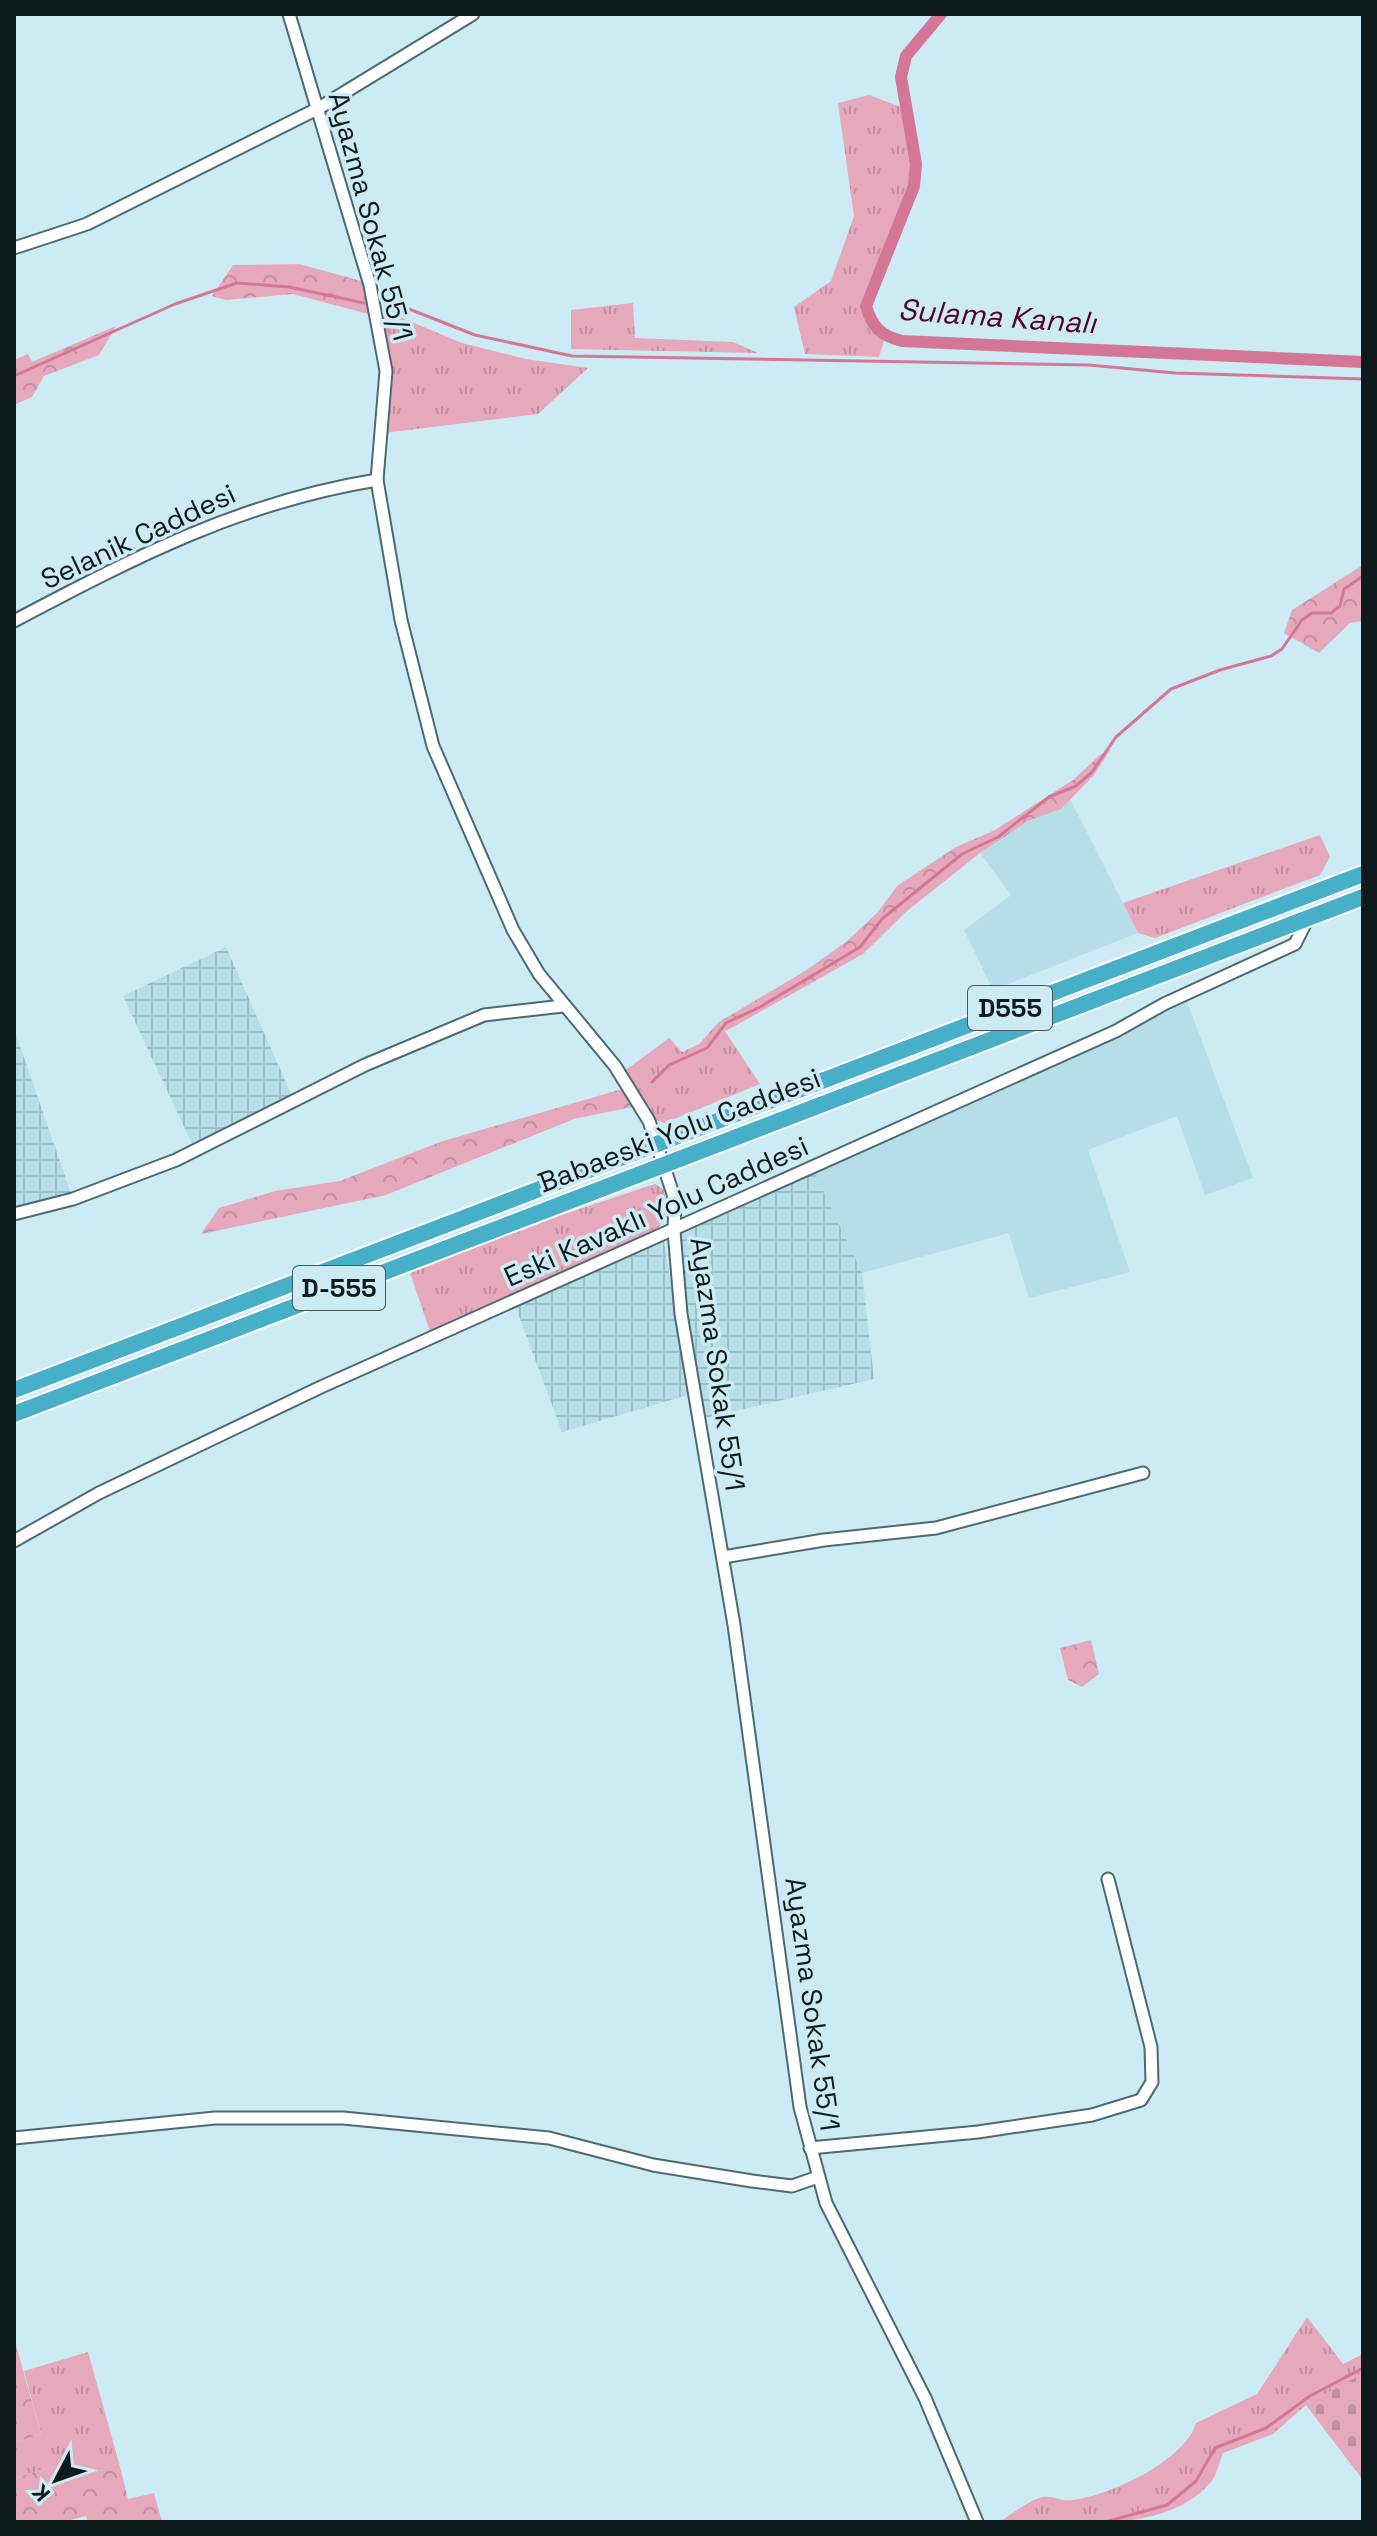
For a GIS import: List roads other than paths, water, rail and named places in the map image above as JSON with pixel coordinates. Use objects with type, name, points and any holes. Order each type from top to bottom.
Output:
[{"type":"highway","name":"Babaeski Yolu Caddesi","points":[[14,1390],[1363,874]]},
{"type":"highway","name":"Babaeski Yolu Caddesi","points":[[14,1414],[1363,897]]},
{"type":"street","name":"Ayazma Sokak 55/1","points":[[289,14],[370,285],[386,371],[377,480],[401,620],[433,746],[513,930],[563,1006],[615,1066],[649,1121],[675,1200],[674,1231],[681,1314],[723,1557],[800,2107],[810,2148],[826,2203],[925,2398],[977,2522]]},
{"type":"street","points":[[14,248],[87,224],[319,108],[473,14]]},
{"type":"street","name":"Selanik Caddesi","points":[[14,621],[116,567],[222,519],[313,490],[377,480]]},
{"type":"street","name":"Eski Kavaklı Yolu Caddesi","points":[[14,1541],[99,1493],[315,1390],[1116,1031],[1164,1004],[1295,944],[1308,918]]},
{"type":"street","points":[[14,1214],[73,1199],[176,1160],[354,1071],[484,1015],[563,1006]]},
{"type":"street","points":[[723,1557],[780,1546],[936,1528],[1143,1473]]},
{"type":"street","points":[[810,2148],[978,2132],[1092,2115],[1141,2100],[1152,2082],[1151,2047],[1108,1879]]},
{"type":"street","points":[[14,2138],[215,2118],[343,2118],[549,2138],[653,2165],[792,2186],[818,2177]]},
{"type":"waterway","name":"Sulama Kanalı","points":[[941,14],[906,56],[901,77],[916,164],[914,186],[866,306],[878,330],[902,341],[1363,362]]},
{"type":"waterway","points":[[14,376],[175,304],[237,283],[289,287],[364,303]]},
{"type":"waterway","points":[[381,298],[475,335],[572,356],[1089,365],[1175,373],[1363,379]]},
{"type":"waterway","points":[[652,1082],[669,1065],[707,1048],[726,1023],[760,1007],[860,947],[882,919],[962,854],[998,837],[1049,797],[1076,786],[1092,772],[1116,737],[1171,689],[1220,670],[1271,656],[1282,649],[1302,620],[1312,613],[1331,613],[1340,606],[1344,589],[1363,576]]},
{"type":"waterway","points":[[1105,2522],[1167,2505],[1196,2481],[1215,2448],[1266,2428],[1310,2396],[1363,2368]]}]
